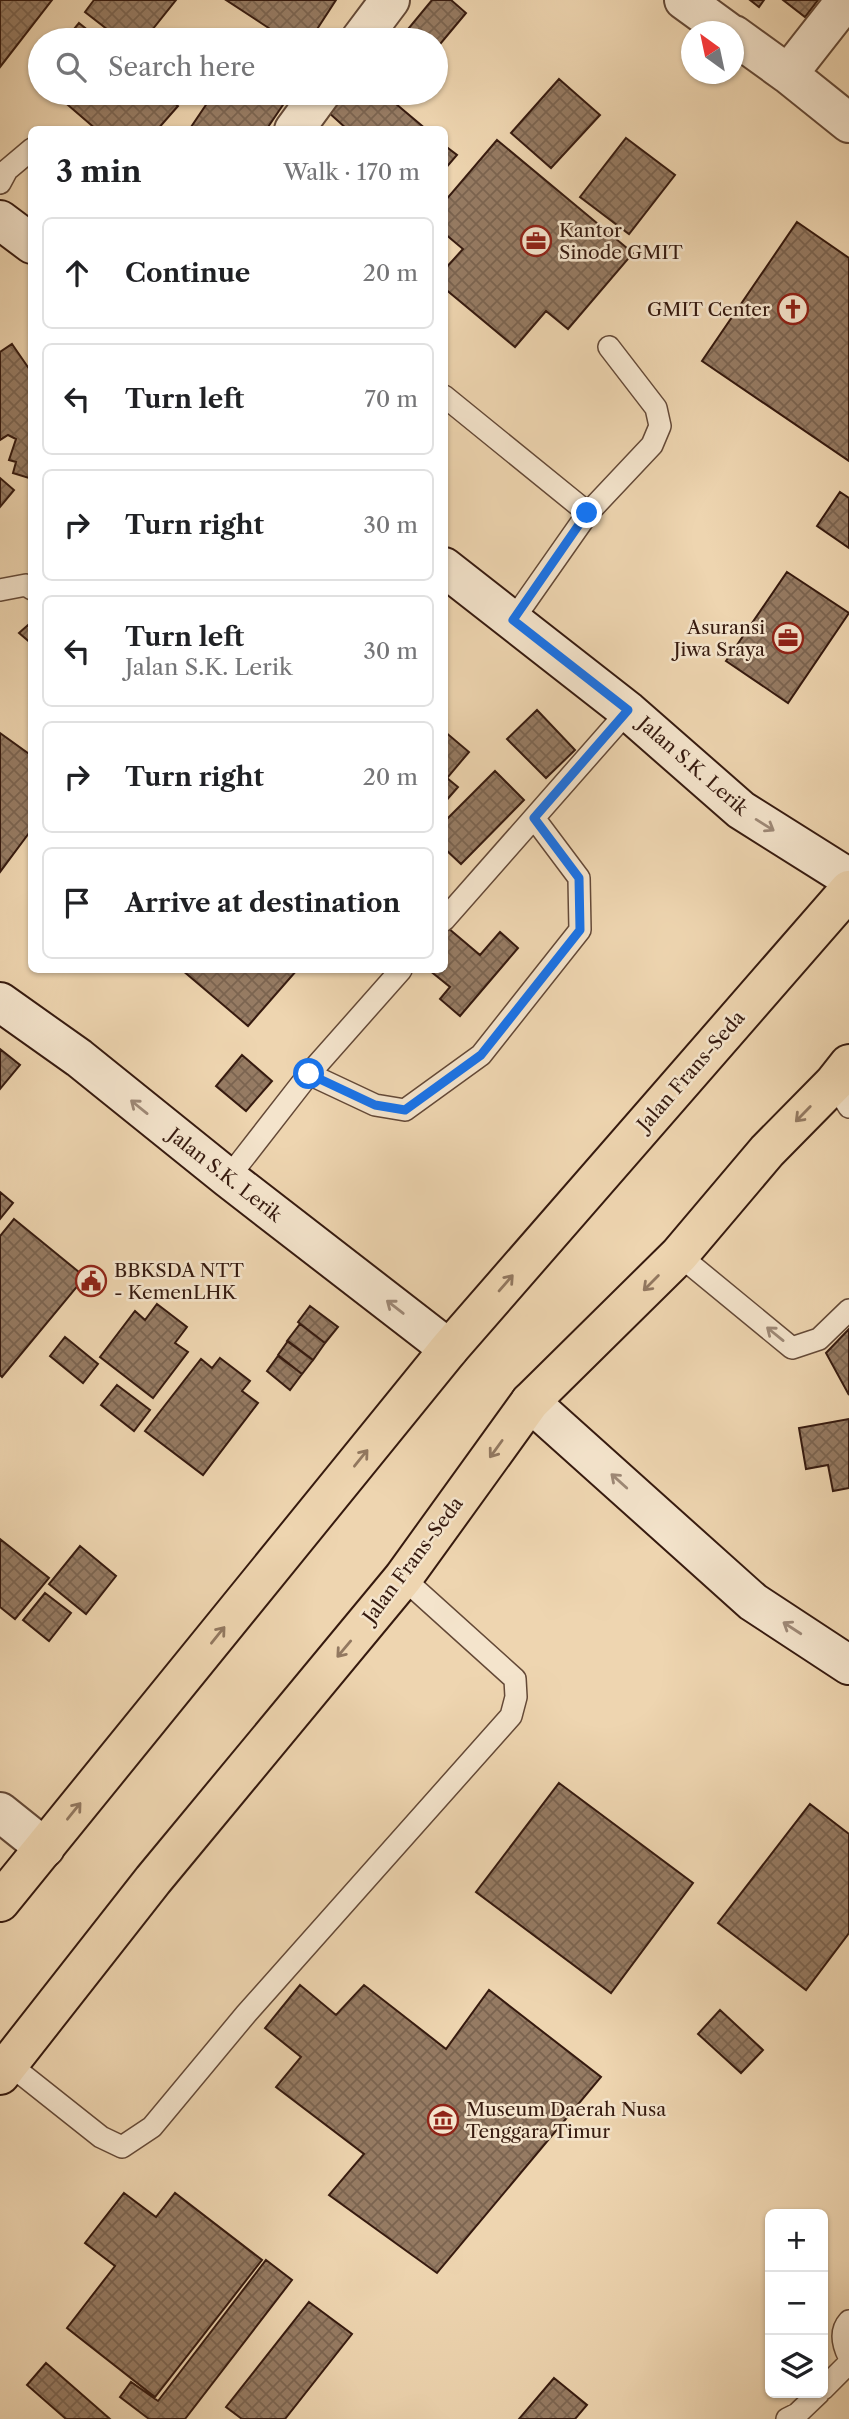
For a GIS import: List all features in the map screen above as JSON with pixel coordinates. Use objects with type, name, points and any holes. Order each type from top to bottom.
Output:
[{"type":"main road","points":[[369,28],[390,0]]},
{"type":"main road","points":[[684,0],[713,21]]},
{"type":"main road","points":[[788,74],[846,0]]},
{"type":"main road","points":[[744,43],[849,123]]},
{"type":"main road","points":[[297,126],[312,105]]},
{"type":"main road","name":"Jalan S.K. Lerik","points":[[448,570],[628,710],[741,810],[849,878]]},
{"type":"main road","name":"Jalan Frans-Seda","points":[[0,1902],[449,1349],[849,890]]},
{"type":"main road","name":"Jalan S.K. Lerik","points":[[0,1002],[79,1058],[228,1178],[449,1349]]},
{"type":"main road","name":"Jalan Frans-Seda","points":[[5,2070],[153,1880],[403,1578],[530,1402],[679,1255],[767,1151],[844,1084]]},
{"type":"main road","points":[[530,1402],[753,1602],[849,1665]]},
{"type":"main road","points":[[0,1812],[45,1848]]},
{"type":"lane","points":[[0,183],[7,170],[28,152]]},
{"type":"lane","points":[[513,620],[587,513],[652,445],[660,426],[656,408],[609,346]]},
{"type":"lane","points":[[448,399],[587,513]]},
{"type":"lane","points":[[0,590],[28,586]]},
{"type":"lane","points":[[448,915],[628,710]]},
{"type":"lane","points":[[309,1074],[375,1105],[405,1110],[481,1055],[580,930],[579,878],[534,818]]},
{"type":"lane","points":[[228,1178],[309,1074],[398,973]]},
{"type":"lane","points":[[679,1255],[792,1348],[819,1339],[849,1310]]},
{"type":"lane","points":[[5,2070],[102,2137],[122,2147],[152,2127],[246,2014],[511,1716],[516,1697],[515,1679],[403,1578]]},
{"type":"lane","points":[[849,2321],[844,2326],[843,2343],[849,2357]]},
{"type":"lane","points":[[828,2384],[849,2363]]},
{"type":"lane","points":[[787,2419],[797,2414],[814,2398]]},
{"type":"building","points":[[0,0],[52,0],[28,28],[0,67]]},
{"type":"building","points":[[94,0],[176,0],[154,28],[106,28],[85,12]]},
{"type":"building","points":[[226,0],[336,0],[318,28],[269,28]]},
{"type":"building","points":[[432,0],[451,0],[466,13],[448,35],[448,28],[409,28]]},
{"type":"building","points":[[750,0],[764,0],[759,7]]},
{"type":"building","points":[[783,0],[818,0],[805,17]]},
{"type":"building","points":[[559,79],[600,115],[551,168],[511,133]]},
{"type":"building","points":[[68,105],[178,106],[160,126],[92,126]]},
{"type":"building","points":[[206,105],[283,105],[269,126],[192,126]]},
{"type":"building","points":[[334,105],[397,105],[422,126],[344,126],[328,112]]},
{"type":"building","points":[[626,138],[675,175],[629,234],[580,197]]},
{"type":"building","name":"Kantor Sinode GMIT","points":[[497,140],[633,253],[568,329],[546,311],[515,347],[448,291],[448,266],[463,249],[448,236],[448,197]]},
{"type":"building","points":[[448,148],[457,155],[448,165]]},
{"type":"building","name":"GMIT Center","points":[[797,222],[849,258],[849,461],[702,361]]},
{"type":"building","points":[[12,344],[28,367],[28,478],[13,473],[16,462],[9,460],[16,439],[8,435],[0,440],[0,352]]},
{"type":"building","points":[[0,478],[14,490],[0,507]]},
{"type":"building","points":[[840,492],[849,498],[849,548],[817,526]]},
{"type":"building","name":"Asuransi Jiwa Sraya","points":[[787,572],[849,613],[788,703],[726,661]]},
{"type":"building","points":[[28,625],[28,641],[19,633]]},
{"type":"building","points":[[537,710],[575,750],[546,778],[507,739]]},
{"type":"building","points":[[0,733],[28,753],[28,834],[0,872]]},
{"type":"building","points":[[448,734],[469,752],[448,777]]},
{"type":"building","points":[[495,771],[524,800],[461,864],[448,852],[448,818]]},
{"type":"building","points":[[448,779],[458,787],[448,798]]},
{"type":"building","points":[[448,928],[480,955],[500,932],[518,948],[460,1016],[440,999],[450,987],[433,973],[448,973]]},
{"type":"building","points":[[186,973],[294,973],[248,1026]]},
{"type":"building","points":[[0,1049],[20,1065],[0,1089]]},
{"type":"building","points":[[242,1055],[272,1081],[246,1111],[216,1086]]},
{"type":"building","points":[[0,1192],[13,1203],[0,1219]]},
{"type":"building","points":[[14,1219],[85,1277],[2,1377],[0,1236]]},
{"type":"building","points":[[157,1304],[187,1327],[175,1343],[188,1352],[153,1398],[100,1357],[135,1311],[145,1320]]},
{"type":"building","points":[[310,1306],[338,1327],[325,1343],[298,1322]]},
{"type":"building","points":[[300,1324],[325,1343],[313,1360],[287,1341]]},
{"type":"building","points":[[849,1329],[849,1395],[826,1353]]},
{"type":"building","points":[[65,1337],[98,1364],[83,1383],[50,1356]]},
{"type":"building","points":[[288,1341],[313,1360],[302,1374],[278,1355]]},
{"type":"building","points":[[278,1356],[302,1374],[290,1390],[267,1371]]},
{"type":"building","points":[[220,1358],[250,1381],[242,1391],[258,1403],[203,1475],[145,1431],[201,1359],[212,1368]]},
{"type":"building","points":[[117,1385],[150,1410],[134,1431],[101,1405]]},
{"type":"building","points":[[849,1419],[849,1488],[833,1491],[828,1465],[806,1469],[799,1428]]},
{"type":"building","points":[[0,1539],[49,1578],[15,1619],[0,1607]]},
{"type":"building","points":[[80,1546],[116,1576],[86,1614],[49,1584]]},
{"type":"building","points":[[45,1593],[71,1613],[49,1641],[23,1620]]},
{"type":"building","points":[[559,1783],[693,1883],[611,1993],[476,1892]]},
{"type":"building","points":[[810,1804],[849,1834],[849,1933],[806,1990],[718,1923]]},
{"type":"building","name":"Museum Daerah Nusa Tenggara Timur","points":[[300,1985],[336,2015],[364,1985],[446,2049],[489,1990],[601,2077],[437,2273],[329,2195],[364,2154],[276,2087],[301,2057],[265,2028]]},
{"type":"building","points":[[720,2010],[763,2050],[741,2073],[698,2034]]},
{"type":"building","points":[[124,2193],[156,2217],[175,2193],[262,2260],[155,2397],[67,2328],[115,2266],[85,2243]]},
{"type":"building","points":[[266,2260],[292,2280],[185,2419],[149,2419],[120,2397],[131,2382],[158,2401]]},
{"type":"building","points":[[309,2302],[352,2334],[285,2419],[242,2419],[226,2407]]},
{"type":"building","points":[[46,2363],[110,2419],[66,2419],[27,2385]]},
{"type":"building","points":[[554,2378],[587,2405],[575,2419],[519,2419]]},
{"type":"place","name":"Kantor Sinode GMIT","points":[[536,241]]},
{"type":"place","name":"GMIT Center","points":[[793,309]]},
{"type":"place","name":"Asuransi Jiwa Sraya","points":[[788,638]]},
{"type":"place","name":"BBKSDA NTT - KemenLHK","points":[[91,1281]]},
{"type":"place","name":"Museum Daerah Nusa Tenggara Timur","points":[[443,2120]]},
{"type":"route","points":[[309,1074],[375,1105],[405,1110],[481,1055],[580,930],[579,878],[534,818],[628,710],[513,620],[587,513]]}]
